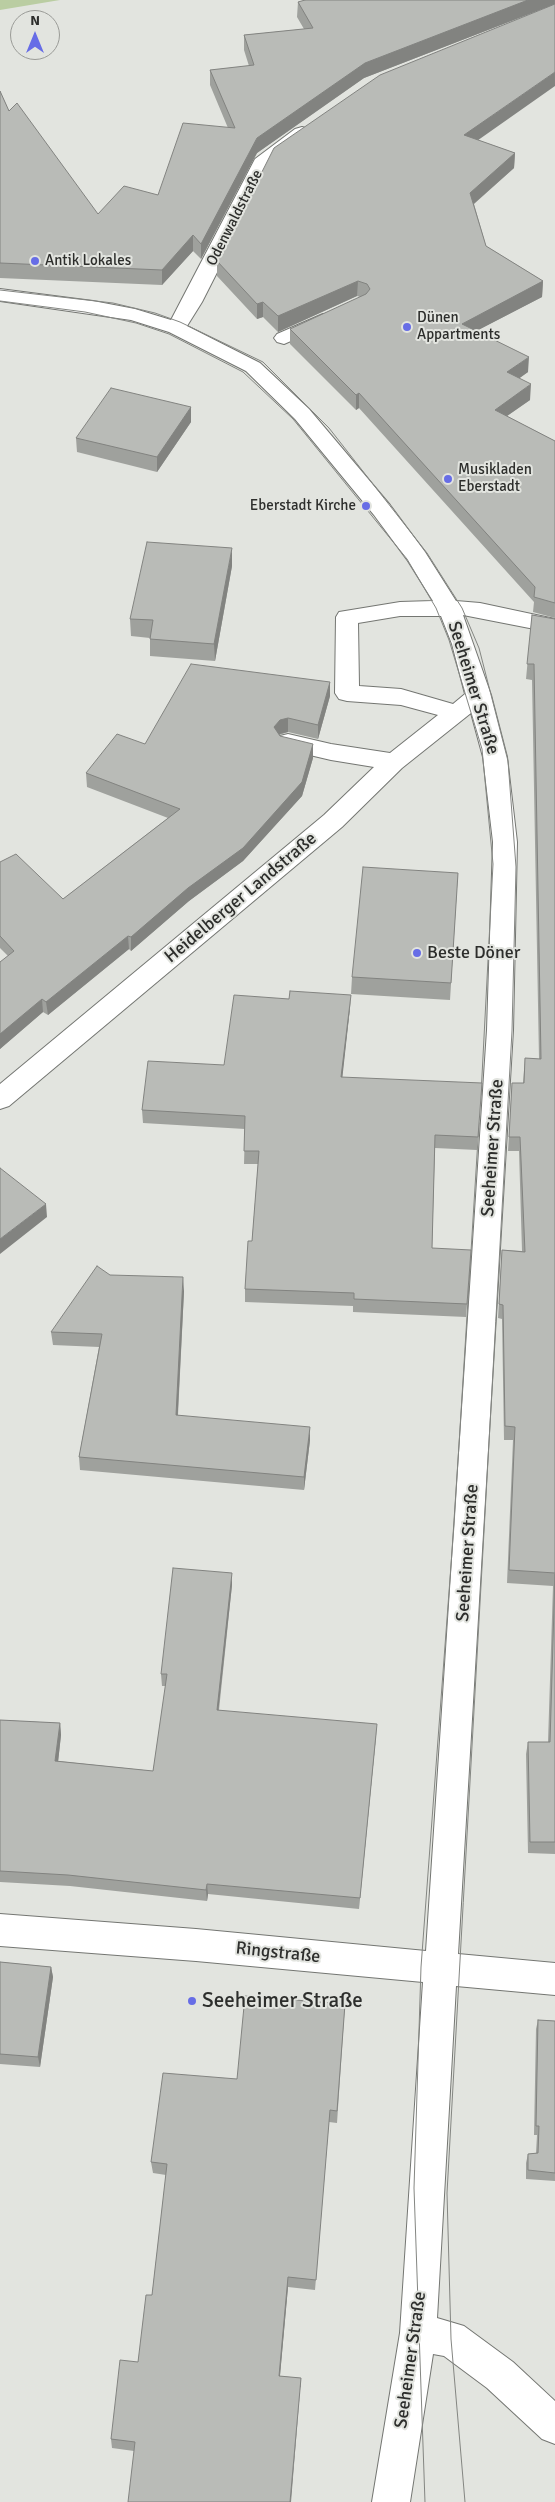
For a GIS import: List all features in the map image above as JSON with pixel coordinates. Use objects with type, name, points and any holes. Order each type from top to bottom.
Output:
[{"type":"street","name":"Odenwaldstraße","points":[[176,328],[192,302],[265,160],[318,122]]},
{"type":"street","points":[[0,295],[93,307],[135,315],[176,328],[253,367],[302,414],[388,518],[417,557],[449,608]]},
{"type":"street","points":[[284,338],[341,311]]},
{"type":"street","points":[[455,712],[401,698],[347,693],[347,617],[400,609],[449,608],[480,610],[555,626]]},
{"type":"street","name":"Seeheimer Straße","points":[[391,2502],[418,2333],[500,1030],[505,842],[495,757],[479,695],[449,608]]},
{"type":"street","name":"Heidelberger Landstraße","points":[[0,1099],[334,821],[394,762],[455,712],[479,695]]},
{"type":"street","points":[[288,742],[331,752],[394,762]]},
{"type":"street","name":"Ringstraße","points":[[0,1930],[196,1945],[555,1980]]},
{"type":"street","points":[[418,2333],[451,2339],[500,2375],[555,2426]]},
{"type":"green space","points":[[0,0],[60,0],[0,10]]},
{"type":"building","points":[[305,0],[528,0],[365,63],[257,138],[201,244],[193,235],[162,270],[0,263],[0,91],[9,111],[17,103],[98,214],[124,186],[158,195],[183,123],[235,128],[210,70],[254,65],[244,35],[313,28],[298,2]]},
{"type":"building","points":[[555,4],[555,72],[464,135],[515,153],[470,193],[486,246],[543,281],[462,324],[529,357],[507,372],[531,384],[495,410],[555,441],[555,603],[534,597],[535,587],[359,393],[356,395],[290,329],[366,294],[370,289],[367,284],[358,281],[278,316],[263,302],[257,304],[217,261],[274,148],[380,75]]},
{"type":"building","points":[[111,388],[191,407],[157,457],[76,438]]},
{"type":"building","points":[[147,542],[232,548],[214,644],[150,639],[153,620],[130,619]]},
{"type":"building","points":[[532,615],[555,619],[555,1573],[509,1570],[515,1427],[505,1426],[503,1305],[499,1304],[502,1250],[525,1252],[520,1137],[509,1137],[512,1083],[524,1083],[525,1058],[541,1059],[534,664],[527,664]]},
{"type":"building","points":[[191,664],[330,682],[318,725],[288,718],[280,720],[274,727],[280,736],[313,744],[302,782],[243,848],[188,888],[131,937],[128,936],[46,1002],[42,999],[0,1034],[0,962],[14,951],[0,936],[0,862],[16,854],[63,899],[180,809],[86,773],[117,734],[145,744]]},
{"type":"building","name":"Beste Döner","points":[[363,867],[458,873],[451,983],[352,977]]},
{"type":"building","points":[[290,991],[351,995],[341,1077],[482,1083],[478,1137],[435,1135],[432,1248],[471,1250],[467,1304],[354,1299],[354,1293],[245,1289],[248,1241],[252,1241],[259,1151],[244,1151],[245,1116],[142,1110],[148,1061],[224,1065],[234,995],[289,999]]},
{"type":"building","points":[[0,1168],[46,1204],[0,1239]]},
{"type":"building","points":[[97,1266],[110,1275],[183,1277],[176,1415],[310,1427],[304,1477],[79,1457],[102,1334],[51,1332]]},
{"type":"building","points":[[173,1568],[232,1573],[217,1710],[377,1724],[360,1898],[207,1884],[206,1890],[68,1875],[0,1871],[0,1720],[60,1723],[55,1761],[153,1771],[167,1674],[161,1674]]},
{"type":"building","points":[[555,1574],[555,1842],[530,1842],[528,1742],[550,1742]]},
{"type":"building","points":[[0,1962],[51,1967],[38,2057],[0,2054]]},
{"type":"building","points":[[245,1996],[345,2004],[337,2111],[330,2110],[316,2280],[288,2277],[279,2376],[301,2378],[290,2502],[128,2502],[135,2442],[111,2439],[120,2360],[138,2362],[146,2295],[152,2295],[167,2164],[151,2162],[163,2073],[237,2079]]},
{"type":"building","points":[[538,2020],[555,2021],[555,2173],[528,2170],[528,2154],[538,2153],[539,2126],[536,2126]]},
{"type":"tram line","points":[[0,290],[113,303],[155,313],[180,322],[263,362],[329,428],[427,553],[462,608],[479,648],[508,761],[516,867],[512,1031],[447,2193],[451,2339],[465,2502]]},
{"type":"tram line","points":[[0,301],[85,312],[136,323],[169,334],[243,372],[293,419],[407,559],[436,608],[449,640],[482,749],[493,864],[481,1095]]},
{"type":"tram line","points":[[425,2502],[414,2188],[421,1967],[454,1525],[479,1123]]},
{"type":"place","name":"Antik Lokales","points":[[35,261]]},
{"type":"place","name":"Dünen Appartments","points":[[407,327]]},
{"type":"place","name":"Musikladen Eberstadt","points":[[448,479]]},
{"type":"place","name":"Eberstadt Kirche","points":[[366,506]]},
{"type":"place","name":"Beste Döner","points":[[417,953]]},
{"type":"place","name":"Seeheimer Straße","points":[[192,2001]]}]
